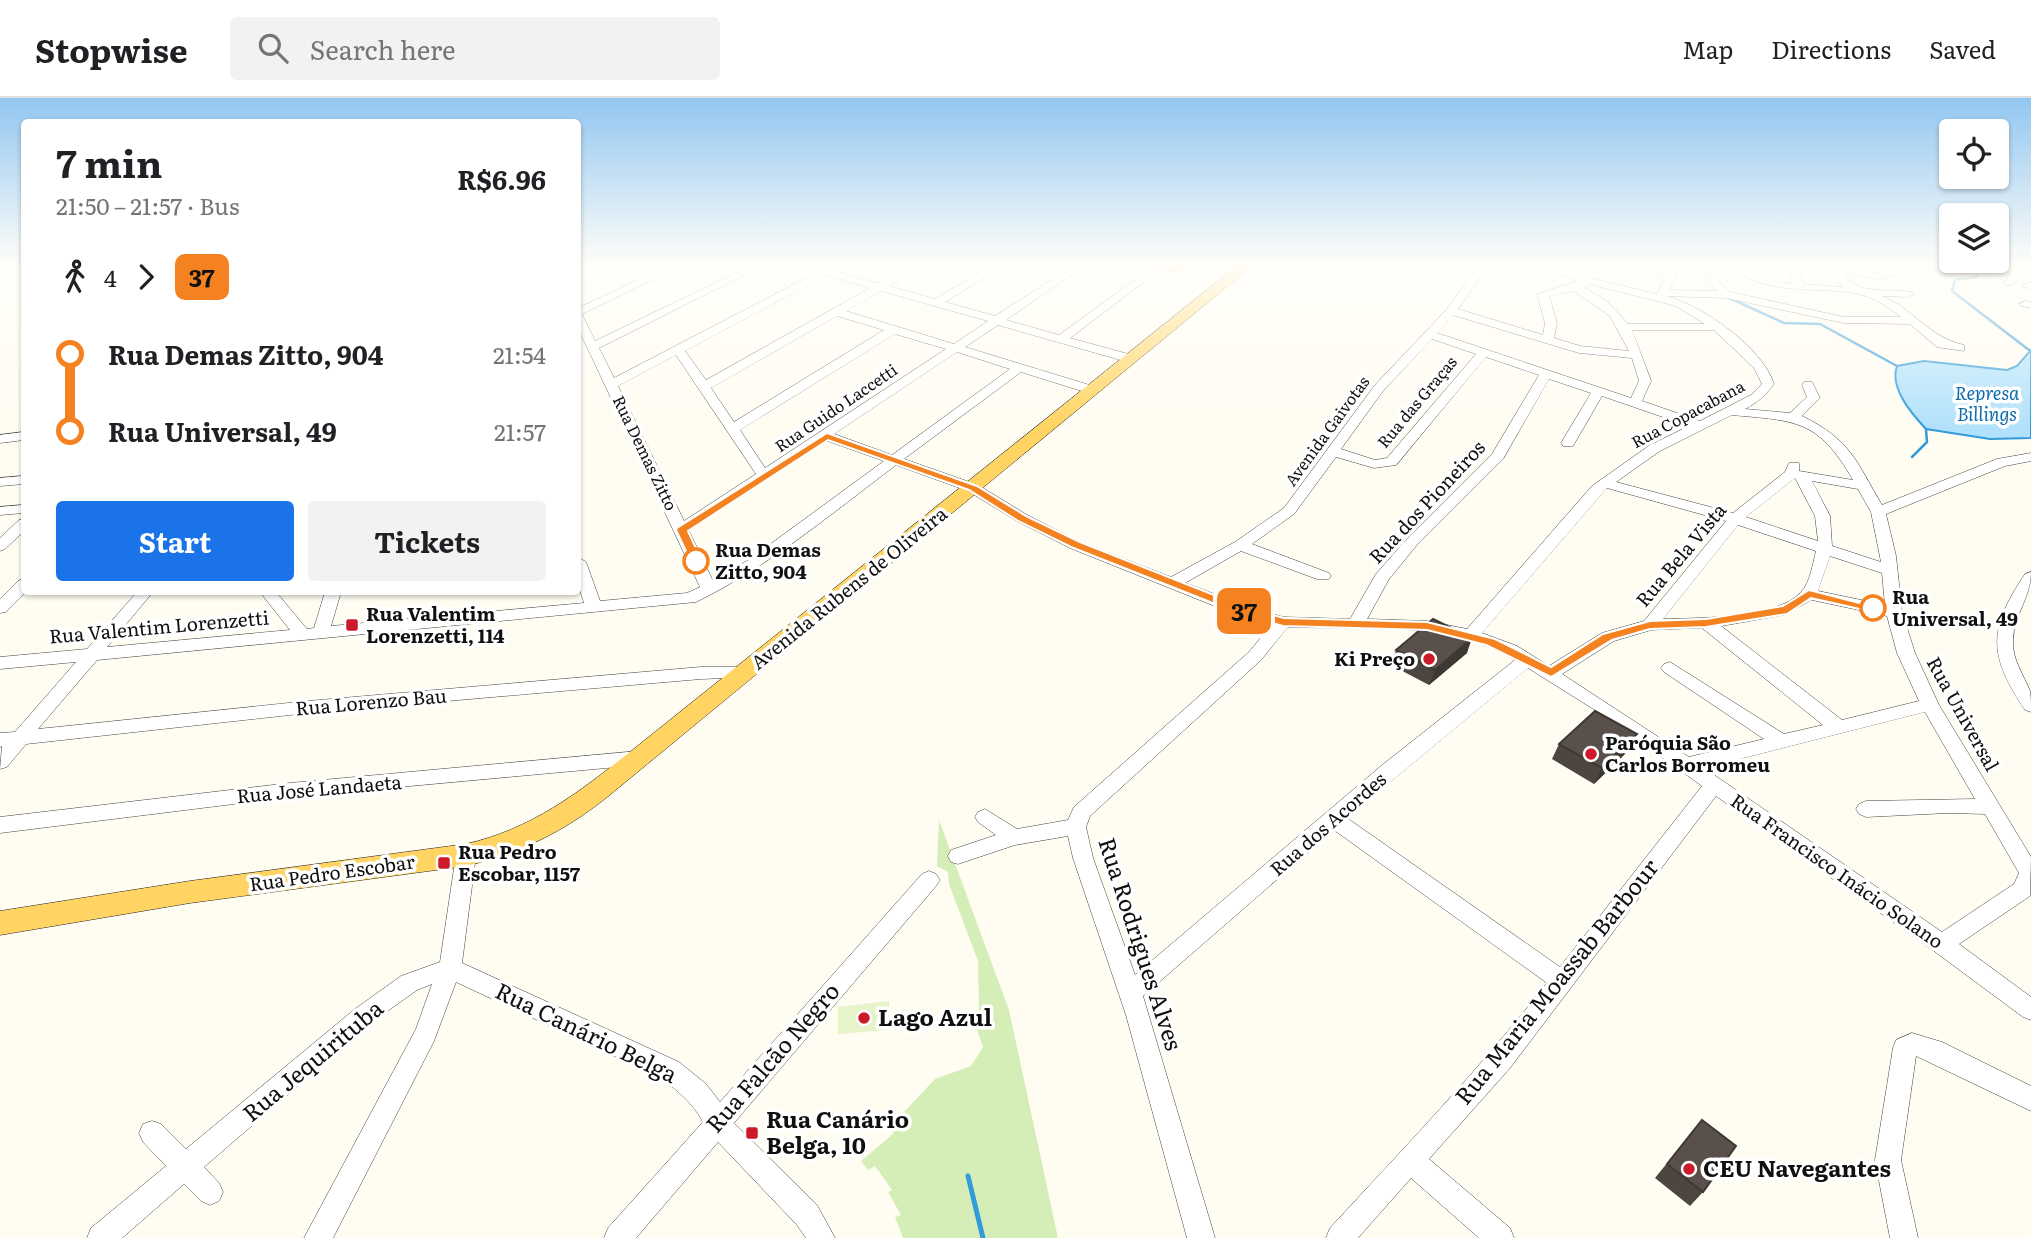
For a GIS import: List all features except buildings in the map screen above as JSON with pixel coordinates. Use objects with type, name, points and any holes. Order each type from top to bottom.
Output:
[{"type":"main road","points":[[1092,390],[1177,319]]},
{"type":"main road","name":"Avenida Rubens de Oliveira","points":[[639,758],[1092,390]]},
{"type":"main road","name":"Rua Pedro Escobar","points":[[0,923],[190,892],[466,855],[510,845],[543,831],[639,758]]},
{"type":"street","points":[[592,347],[649,319]]},
{"type":"street","points":[[611,385],[735,319]]},
{"type":"street","points":[[705,386],[824,319]]},
{"type":"street","points":[[859,319],[1092,390]]},
{"type":"street","points":[[1062,338],[1088,319]]},
{"type":"street","name":"Avenida Gaivotas","points":[[1171,584],[1240,545],[1289,511],[1379,388],[1443,319]]},
{"type":"street","points":[[1478,319],[1590,351],[1636,355]]},
{"type":"street","points":[[1548,340],[1550,319]]},
{"type":"street","points":[[1618,319],[1636,355],[1644,381],[1635,403]]},
{"type":"street","name":"Rua Copacabana","points":[[1471,635],[1604,483],[1697,424],[1729,411],[1761,393],[1768,379],[1752,358],[1704,319]]},
{"type":"street","points":[[1863,319],[1916,321]]},
{"type":"street","points":[[1913,319],[1941,344],[1959,348]]},
{"type":"street","points":[[998,320],[1128,358]]},
{"type":"street","name":"Rua Guido Laccetti","points":[[681,530],[827,436],[998,320]]},
{"type":"street","name":"Rua Demas Zitto","points":[[581,325],[710,590]]},
{"type":"street","points":[[1624,327],[1715,327]]},
{"type":"street","points":[[732,429],[893,330]]},
{"type":"street","points":[[1429,334],[1697,424]]},
{"type":"street","points":[[678,349],[764,476]]},
{"type":"street","name":"Rua das Graças","points":[[1332,451],[1374,464],[1391,462],[1484,352]]},
{"type":"street","name":"Rua Valentim Lorenzetti","points":[[0,663],[682,600],[710,590],[756,562],[1019,368]]},
{"type":"street","name":"Rua dos Pioneiros","points":[[1356,623],[1390,569],[1498,456],[1547,372]]},
{"type":"street","points":[[1793,418],[1814,398],[1808,385]]},
{"type":"street","points":[[1568,443],[1599,390]]},
{"type":"street","name":"Rua Universal","points":[[1729,411],[1793,418],[1830,437],[1841,447],[1878,512],[1894,612],[1906,653],[1930,705],[1991,807],[2028,882]]},
{"type":"street","points":[[0,439],[21,436]]},
{"type":"street","name":"Rua Francisco Inácio Solano","points":[[827,436],[973,488],[1041,528],[1171,584],[1283,622],[1427,626],[1471,635],[1528,659],[1686,765],[1942,944],[2031,1010]]},
{"type":"street","points":[[1878,512],[2012,460],[2031,457]]},
{"type":"street","points":[[2012,460],[2031,470]]},
{"type":"street","points":[[1796,472],[1863,486]]},
{"type":"street","points":[[1650,625],[1706,623],[1787,610],[1809,594],[1825,549],[1827,529],[1823,514],[1796,472]]},
{"type":"street","name":"Rua Bela Vista","points":[[1551,673],[1608,637],[1650,625],[1735,519],[1796,472]]},
{"type":"street","points":[[0,482],[21,480]]},
{"type":"street","points":[[1604,483],[1735,519],[1888,570]]},
{"type":"street","points":[[0,511],[21,509]]},
{"type":"street","points":[[0,546],[21,526]]},
{"type":"street","points":[[1240,545],[1323,576]]},
{"type":"street","points":[[581,571],[594,608]]},
{"type":"street","points":[[2031,577],[2003,636],[2005,664],[2031,706]]},
{"type":"street","points":[[0,608],[19,589]]},
{"type":"street","points":[[1809,594],[1894,612]]},
{"type":"street","points":[[0,762],[142,595]]},
{"type":"street","points":[[270,595],[302,634]]},
{"type":"street","points":[[321,632],[332,595]]},
{"type":"street","name":"Rua Rodrigues Alves","points":[[1201,1238],[1168,1115],[1130,992],[1083,858],[1076,827],[1081,812],[1255,656],[1283,622]]},
{"type":"street","points":[[1706,623],[1836,726]]},
{"type":"street","name":"Rua dos Acordes","points":[[1130,992],[1388,771],[1528,659]]},
{"type":"street","points":[[1670,668],[1779,740]]},
{"type":"street","name":"Rua Lorenzo Bau","points":[[0,740],[308,707],[701,673],[743,673]]},
{"type":"street","points":[[1686,765],[1930,705]]},
{"type":"street","name":"Rua José Landaeta","points":[[0,825],[290,790],[639,758]]},
{"type":"street","name":"Rua Maria Moassab Barbour","points":[[1340,1238],[1501,1060],[1560,980],[1713,786]]},
{"type":"street","points":[[1866,809],[1948,805],[1991,807]]},
{"type":"street","points":[[985,817],[1014,837]]},
{"type":"street","points":[[1334,820],[1560,980]]},
{"type":"street","points":[[958,856],[1014,837],[1076,827]]},
{"type":"street","points":[[318,1238],[426,1032],[450,968],[466,855]]},
{"type":"street","name":"Rua Falcão Negro","points":[[618,1238],[929,880]]},
{"type":"street","points":[[1942,944],[2028,882]]},
{"type":"street","name":"Rua Canário Belga","points":[[450,968],[657,1063],[699,1092],[710,1107],[716,1123],[807,1215],[821,1238]]},
{"type":"street","name":"Rua Jequirituba","points":[[101,1238],[186,1169],[363,1016],[409,983],[450,968]]},
{"type":"street","points":[[1904,1238],[1888,1160],[1905,1048],[1912,1044],[1933,1050],[2031,1099]]},
{"type":"street","points":[[152,1133],[210,1192]]},
{"type":"street","points":[[1409,1159],[1500,1238]]},
{"type":"green space","points":[[939,820],[1009,1010],[1058,1238],[903,1238],[895,1217],[901,1215],[888,1192],[892,1190],[875,1166],[868,1170],[861,1161],[893,1134],[896,1116],[904,1112],[935,1079],[971,1066],[983,1047],[976,1027],[979,1013],[978,961],[949,884],[948,872],[937,866]]},
{"type":"green space","name":"Lago Azul","points":[[889,1001],[889,1030],[838,1034],[838,1007]]},
{"type":"water","name":"Represa Billings","points":[[2031,350],[2031,438],[1990,439],[1926,429],[1903,400],[1896,383],[1897,366],[1924,361],[2007,370],[2017,366]]},
{"type":"waterway","points":[[1776,319],[1784,323],[1820,324],[1897,366]]},
{"type":"waterway","points":[[1989,319],[2029,350]]},
{"type":"waterway","points":[[1912,457],[1927,442],[1926,429]]},
{"type":"waterway","points":[[968,1176],[983,1238]]},
{"type":"bus line","name":"37","points":[[696,561],[681,530],[827,436],[973,488],[1022,518],[1075,545],[1243,611],[1283,622],[1427,626],[1491,642],[1523,656],[1551,673],[1608,637],[1650,625],[1706,623],[1787,610],[1809,594],[1873,608]]},
{"type":"place","name":"Rua Demas Zitto, 904","points":[[696,561]]},
{"type":"place","name":"Rua Universal, 49","points":[[1873,608]]},
{"type":"place","name":"Rua Valentim Lorenzetti, 114","points":[[352,625]]},
{"type":"place","name":"Ki Preço","points":[[1429,659]]},
{"type":"place","name":"Paróquia São Carlos Borromeu","points":[[1591,754]]},
{"type":"place","name":"Rua Pedro Escobar, 1157","points":[[444,863]]},
{"type":"place","name":"Lago Azul","points":[[864,1018]]},
{"type":"place","name":"Rua Canário Belga, 10","points":[[752,1133]]},
{"type":"place","name":"CEU Navegantes","points":[[1689,1169]]}]
